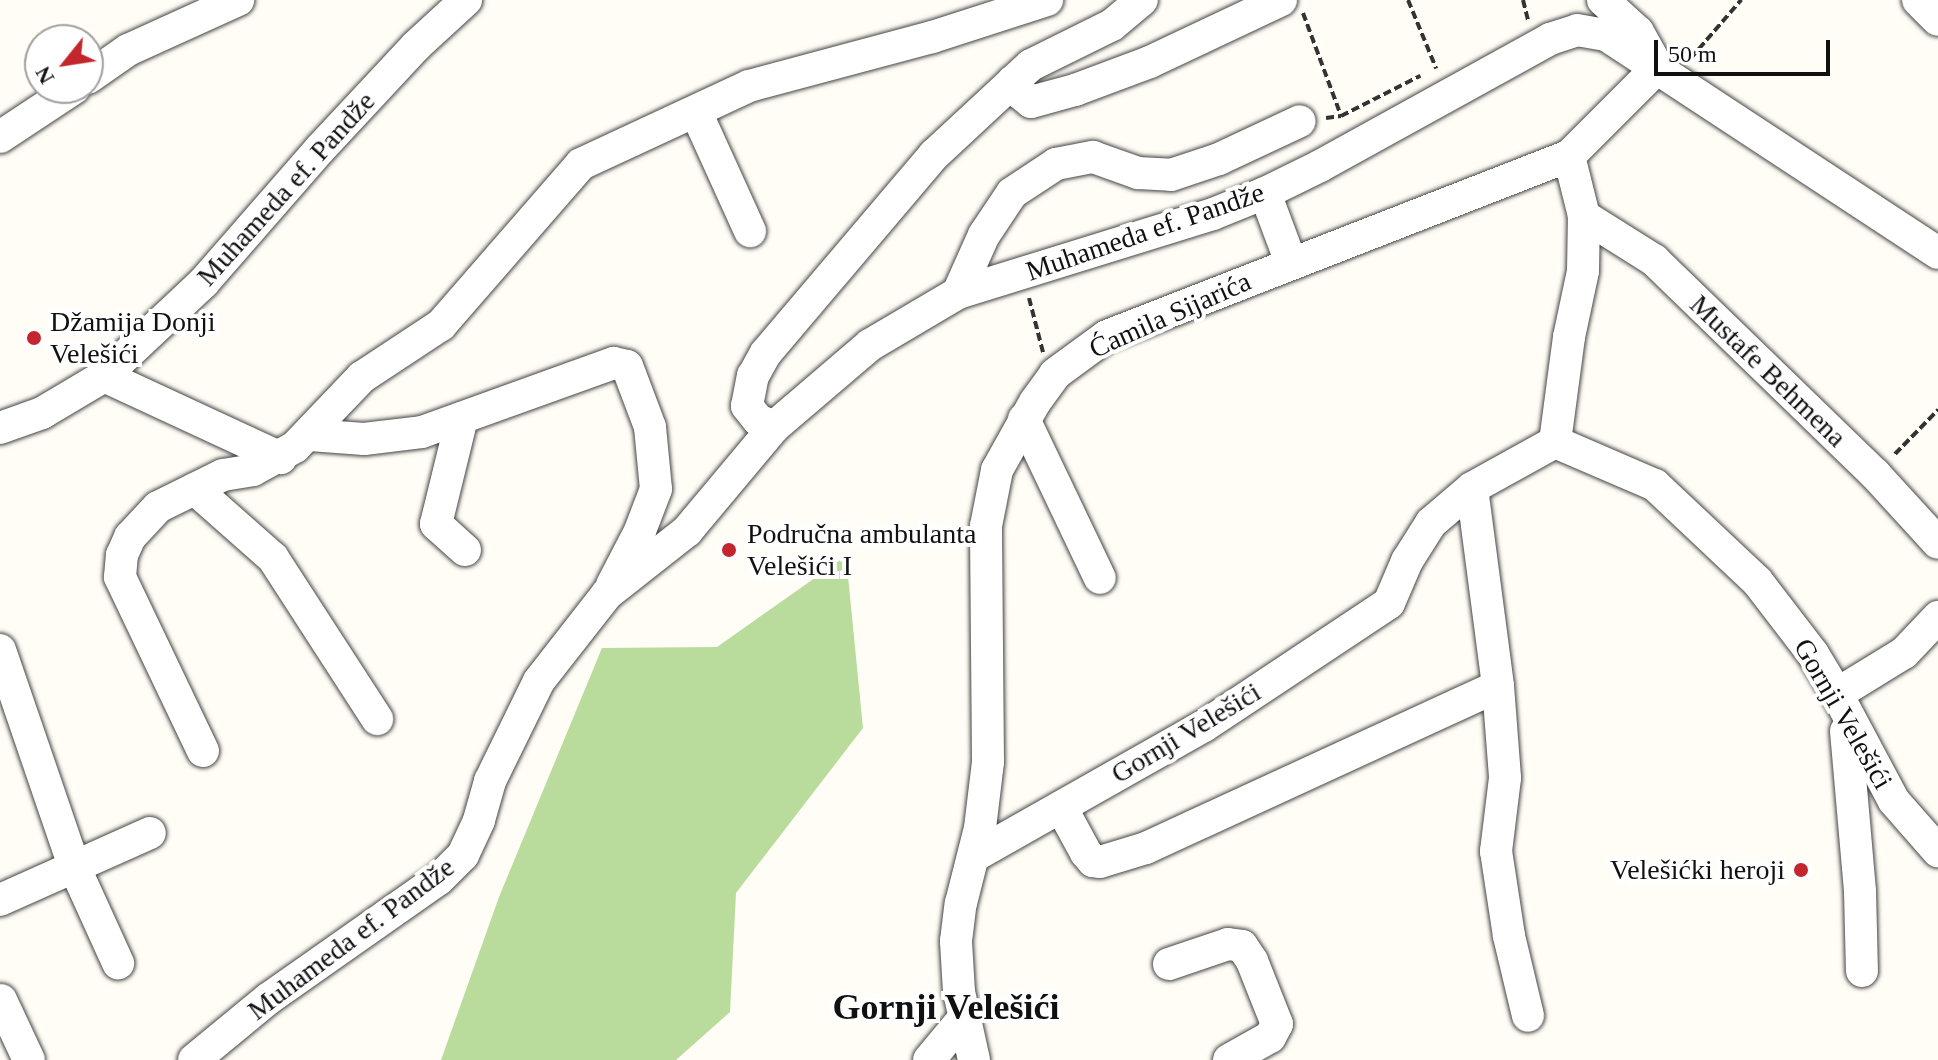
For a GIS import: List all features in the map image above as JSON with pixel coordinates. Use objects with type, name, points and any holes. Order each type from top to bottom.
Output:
[{"type":"street","points":[[104,67],[128,50],[238,0]]},
{"type":"street","name":"Muhameda ef. Pandže","points":[[0,428],[42,413],[104,376],[204,282],[373,92],[466,0]]},
{"type":"street","points":[[203,751],[120,577],[122,555],[130,537],[158,507],[223,475],[253,470],[281,458],[310,435],[362,377],[441,325],[581,164],[749,86],[932,37],[1047,0]]},
{"type":"street","points":[[774,427],[758,420],[747,406],[753,376],[766,353],[934,155],[1031,65],[1112,25],[1142,0]]},
{"type":"street","points":[[1013,81],[1020,93],[1031,102],[1075,90],[1150,62],[1281,0]]},
{"type":"street","points":[[1603,0],[1638,32],[1666,72],[1938,253]]},
{"type":"street","points":[[1918,0],[1938,20]]},
{"type":"street","name":"Muhameda ef. Pandže","points":[[194,1060],[268,999],[439,879],[463,855],[479,820],[490,781],[539,681],[607,594],[687,531],[774,427],[870,345],[958,293],[1213,214],[1265,193],[1550,39],[1577,30],[1606,35],[1666,72]]},
{"type":"street","name":"Ćamila Sijarića","points":[[974,1060],[964,1018],[956,941],[961,903],[974,856],[988,762],[986,526],[997,470],[1024,419],[1050,381],[1079,354],[1107,336],[1569,156],[1666,72]]},
{"type":"street","points":[[0,137],[50,104]]},
{"type":"street","points":[[696,112],[750,231]]},
{"type":"street","points":[[958,293],[984,235],[1012,193],[1056,164],[1093,157],[1138,173],[1171,175],[1219,159],[1300,121]]},
{"type":"street","points":[[1555,442],[1569,337],[1583,271],[1584,216],[1569,156]]},
{"type":"street","points":[[1265,193],[1291,263]]},
{"type":"street","name":"Mustafe Behmena","points":[[1584,216],[1654,260],[1875,474],[1938,543]]},
{"type":"street","points":[[310,435],[364,439],[422,432],[614,363],[631,370],[650,427],[656,489],[640,531],[607,594]]},
{"type":"street","points":[[104,376],[281,458]]},
{"type":"street","points":[[462,418],[436,524],[465,550]]},
{"type":"street","points":[[1024,419],[1100,578]]},
{"type":"street","name":"Gornji Velešići","points":[[974,856],[1204,726],[1389,603],[1407,561],[1431,523],[1472,488],[1555,442],[1655,485],[1757,581],[1813,654],[1894,801],[1938,851]]},
{"type":"street","points":[[1472,488],[1498,686],[1505,778],[1496,851],[1509,936],[1528,1016]]},
{"type":"street","points":[[195,489],[273,558],[377,719]]},
{"type":"street","points":[[1862,971],[1860,891],[1840,701],[1904,653],[1938,618]]},
{"type":"street","points":[[0,650],[74,866],[118,963]]},
{"type":"street","points":[[1061,807],[1086,853],[1093,861],[1100,862],[1146,848],[1498,686]]},
{"type":"street","points":[[0,900],[150,833]]},
{"type":"street","points":[[1169,964],[1228,944],[1242,946],[1252,961],[1277,1024],[1270,1037],[1229,1060]]},
{"type":"street","points":[[0,999],[29,1060]]},
{"type":"street","points":[[929,1060],[964,1018]]},
{"type":"path","points":[[1298,0],[1341,116]]},
{"type":"path","points":[[1408,0],[1436,68]]},
{"type":"path","points":[[1523,0],[1528,22],[1539,17]]},
{"type":"path","points":[[1666,72],[1741,0]]},
{"type":"path","points":[[1300,121],[1341,116],[1449,62]]},
{"type":"path","points":[[1023,274],[1050,381]]},
{"type":"path","points":[[1875,474],[1938,410]]},
{"type":"green space","points":[[846,556],[863,728],[736,893],[730,1012],[676,1060],[441,1060],[499,897],[602,648],[717,647]]},
{"type":"place","name":"Džamija Donji Velešići","points":[[34,338]]},
{"type":"place","name":"Područna ambulanta Velešići I","points":[[729,550]]},
{"type":"place","name":"Velešićki heroji","points":[[1801,870]]},
{"type":"district","name":"Gornji Velešići","points":[[946,1008]]}]
